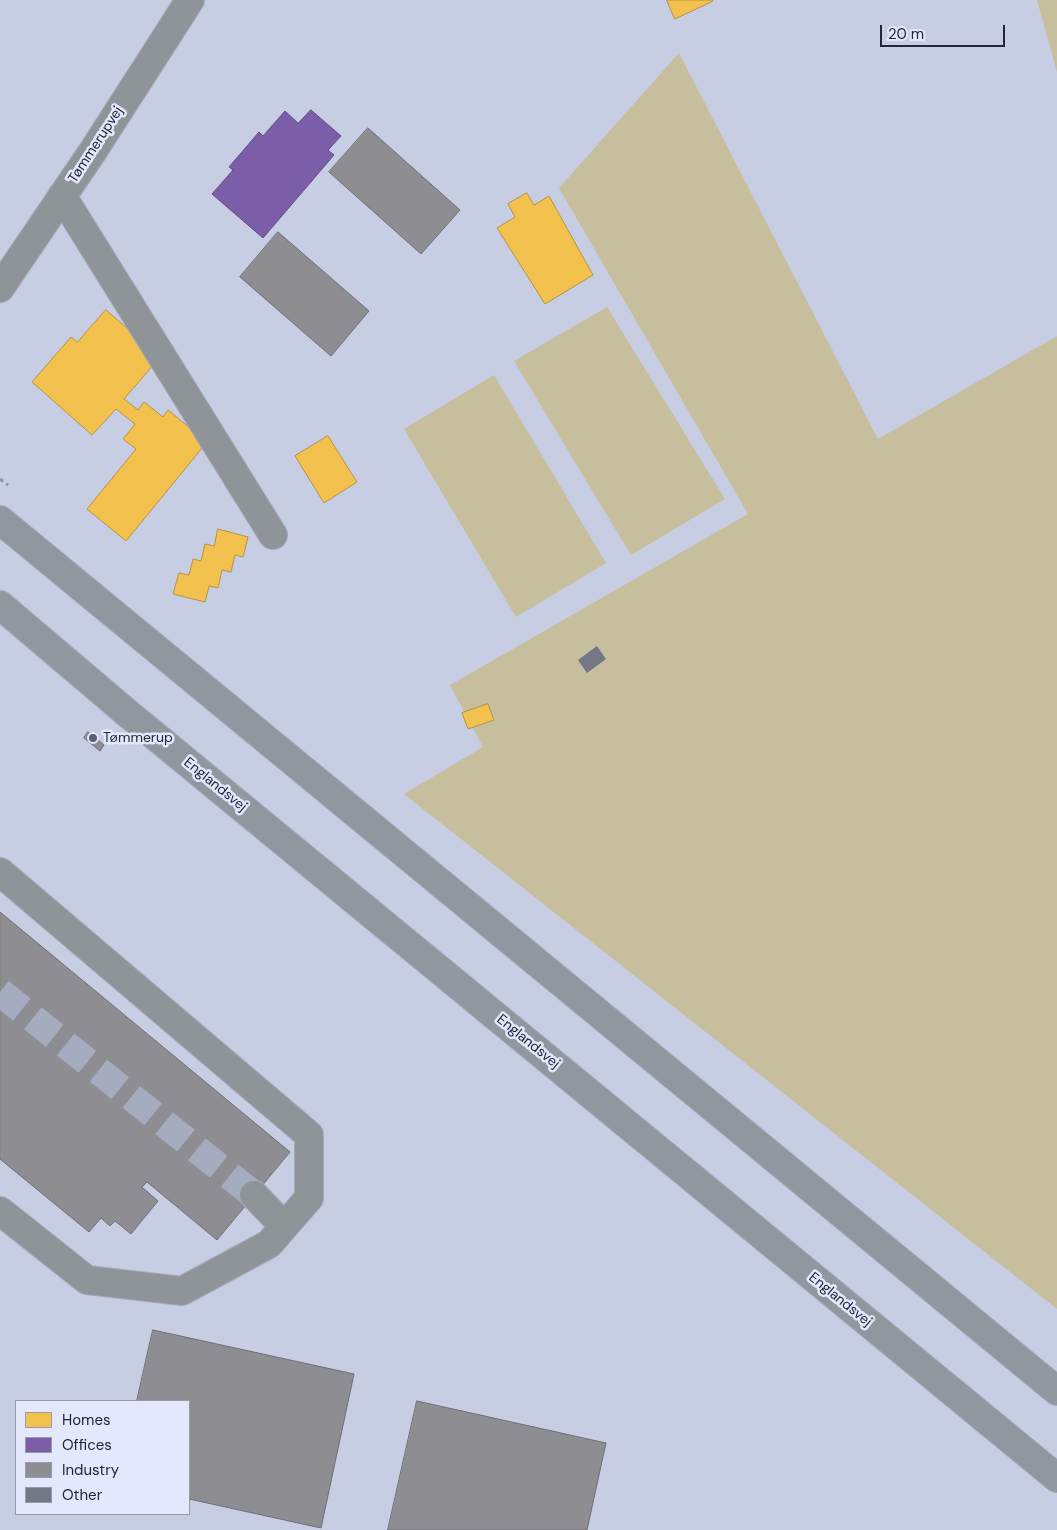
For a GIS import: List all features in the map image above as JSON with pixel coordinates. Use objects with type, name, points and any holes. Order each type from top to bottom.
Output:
[{"type":"main road","points":[[0,520],[1057,1391]]},
{"type":"main road","name":"Englandsvej","points":[[0,605],[141,724],[1057,1478]]},
{"type":"street","name":"Tømmerupvej","points":[[0,288],[190,0]]},
{"type":"street","points":[[62,196],[273,536]]},
{"type":"street","points":[[0,872],[309,1135],[309,1198],[269,1244],[182,1291],[87,1280],[0,1211]]},
{"type":"street","points":[[254,1195],[284,1226]]},
{"type":"shaded area","points":[[1037,0],[1057,0],[1057,72]]},
{"type":"shaded area","points":[[679,53],[878,439],[1057,336],[1057,1309],[404,794],[483,747],[450,685],[748,514],[559,188]]},
{"type":"shaded area","points":[[607,307],[725,499],[631,555],[514,361]]},
{"type":"shaded area","points":[[494,375],[606,563],[516,617],[404,429]]},
{"type":"building: Homes","points":[[667,0],[712,0],[713,1],[675,19]]},
{"type":"building: Homes","points":[[527,193],[534,205],[549,196],[593,275],[545,304],[497,228],[515,217],[508,204]]},
{"type":"building: Homes","points":[[106,310],[160,357],[124,399],[138,410],[144,402],[163,417],[168,410],[207,442],[126,541],[87,509],[136,449],[123,439],[135,424],[116,409],[92,435],[32,382],[71,337],[77,342]]},
{"type":"building: Homes","points":[[328,436],[357,482],[324,503],[295,456]]},
{"type":"building: Homes","points":[[218,529],[248,537],[243,557],[235,555],[231,572],[222,570],[218,588],[209,586],[205,602],[173,594],[179,573],[189,575],[193,559],[201,561],[205,544],[214,546]]},
{"type":"building: Homes","points":[[488,704],[494,720],[468,729],[462,713]]},
{"type":"building: Offices","points":[[311,110],[341,136],[328,150],[334,155],[263,238],[212,194],[233,170],[229,167],[259,132],[263,136],[285,111],[298,123]]},
{"type":"building: Industry","points":[[368,128],[460,210],[421,254],[329,172]]},
{"type":"building: Industry","points":[[278,232],[369,311],[331,356],[240,277]]},
{"type":"building: Industry","points":[[88,732],[104,745],[100,751],[84,738]]},
{"type":"building: Industry","points":[[0,912],[290,1152],[217,1240],[147,1182],[142,1187],[158,1201],[131,1234],[115,1221],[110,1226],[101,1218],[89,1232],[0,1159]]},
{"type":"building: Industry","points":[[153,1330],[354,1374],[321,1528],[190,1499],[190,1400],[137,1400]]},
{"type":"building: Industry","points":[[417,1401],[606,1443],[587,1530],[388,1530]]},
{"type":"building: Other","points":[[597,646],[606,659],[587,673],[578,660]]},
{"type":"tunnel","points":[[0,992],[254,1195]]},
{"type":"place","name":"Tømmerup","points":[[93,738]]}]
